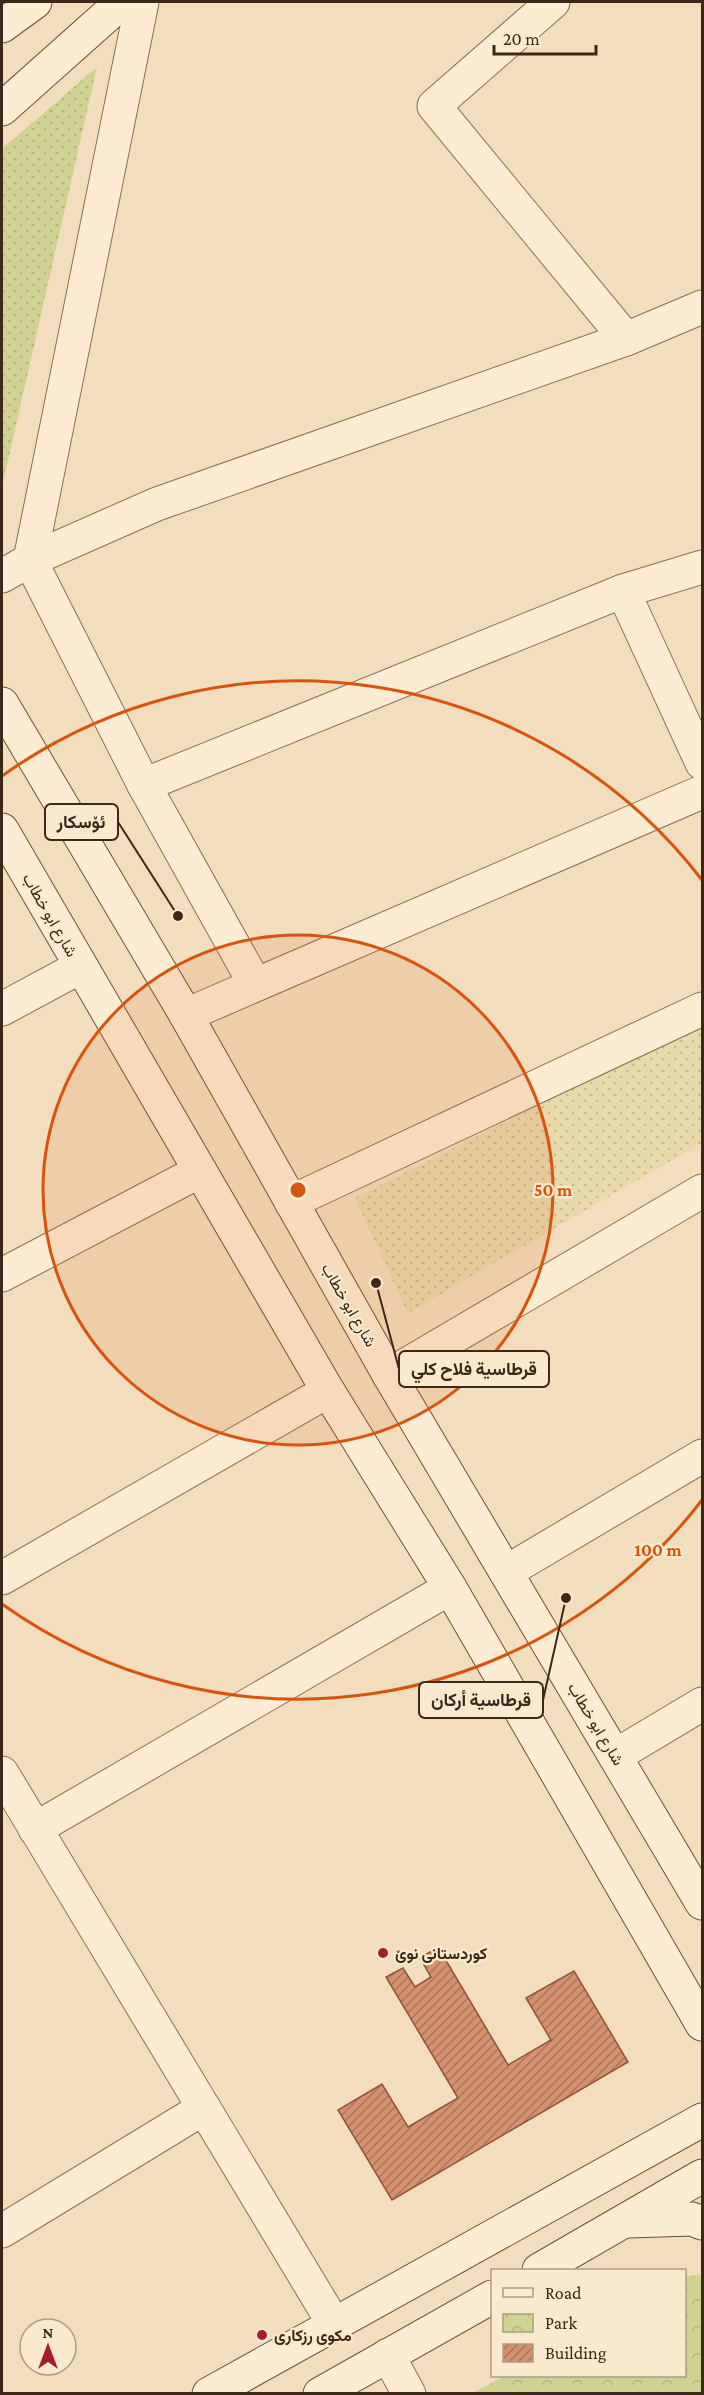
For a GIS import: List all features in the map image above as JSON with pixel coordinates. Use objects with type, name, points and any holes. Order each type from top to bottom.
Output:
[{"type":"street","points":[[2,26],[35,2]]},
{"type":"street","points":[[2,109],[122,2]]},
{"type":"street","points":[[142,2],[30,560],[144,785],[255,984]]},
{"type":"street","points":[[553,2],[434,106],[626,339]]},
{"type":"street","points":[[2,576],[30,560],[157,504],[626,339],[702,308]]},
{"type":"street","points":[[144,785],[623,591],[702,567]]},
{"type":"street","points":[[623,591],[702,763]]},
{"type":"street","name":"شارع ابو خطاب","points":[[2,704],[186,1015],[389,1375],[702,1903]]},
{"type":"street","points":[[186,1015],[702,792]]},
{"type":"street","name":"شارع ابو خطاب","points":[[2,830],[328,1391],[450,1588],[702,2024]]},
{"type":"street","points":[[2,1009],[80,967]]},
{"type":"street","points":[[291,1202],[702,1009]]},
{"type":"street","points":[[2,1275],[200,1171]]},
{"type":"street","points":[[389,1375],[702,1191]]},
{"type":"street","points":[[2,1578],[328,1391]]},
{"type":"street","points":[[506,1572],[702,1456]]},
{"type":"street","points":[[35,1829],[450,1588]]},
{"type":"street","points":[[615,1756],[702,1704]]},
{"type":"street","points":[[2,1773],[334,2324]]},
{"type":"street","points":[[2,2231],[204,2108]]},
{"type":"street","points":[[209,2394],[702,2120]]},
{"type":"street","points":[[543,2269],[702,2176]]},
{"type":"street","points":[[627,2221],[692,2219],[702,2223]]},
{"type":"street","points":[[320,2394],[491,2298]]},
{"type":"street","points":[[388,2355],[409,2394]]},
{"type":"shaded area","points":[[702,1023],[702,1143],[408,1313],[355,1198]]},
{"type":"green space","points":[[97,67],[2,487],[2,149]]},
{"type":"green space","points":[[702,2275],[702,2393],[473,2393],[502,2377],[686,2377],[686,2276]]},
{"type":"building","points":[[438,1947],[508,2065],[551,2040],[526,1998],[574,1971],[628,2062],[392,2200],[338,2110],[382,2084],[408,2127],[458,2098],[386,1977],[403,1968],[415,1987],[431,1977],[420,1958]]},
{"type":"place","name":"ئۆسکار","points":[[178,916]]},
{"type":"place","name":"قرطاسية فلاح كلي","points":[[376,1283]]},
{"type":"place","name":"قرطاسية أركان","points":[[566,1598]]},
{"type":"place","name":"کوردستانی نوێ","points":[[383,1953]]},
{"type":"place","name":"مكوى رزكارى","points":[[262,2335]]}]
